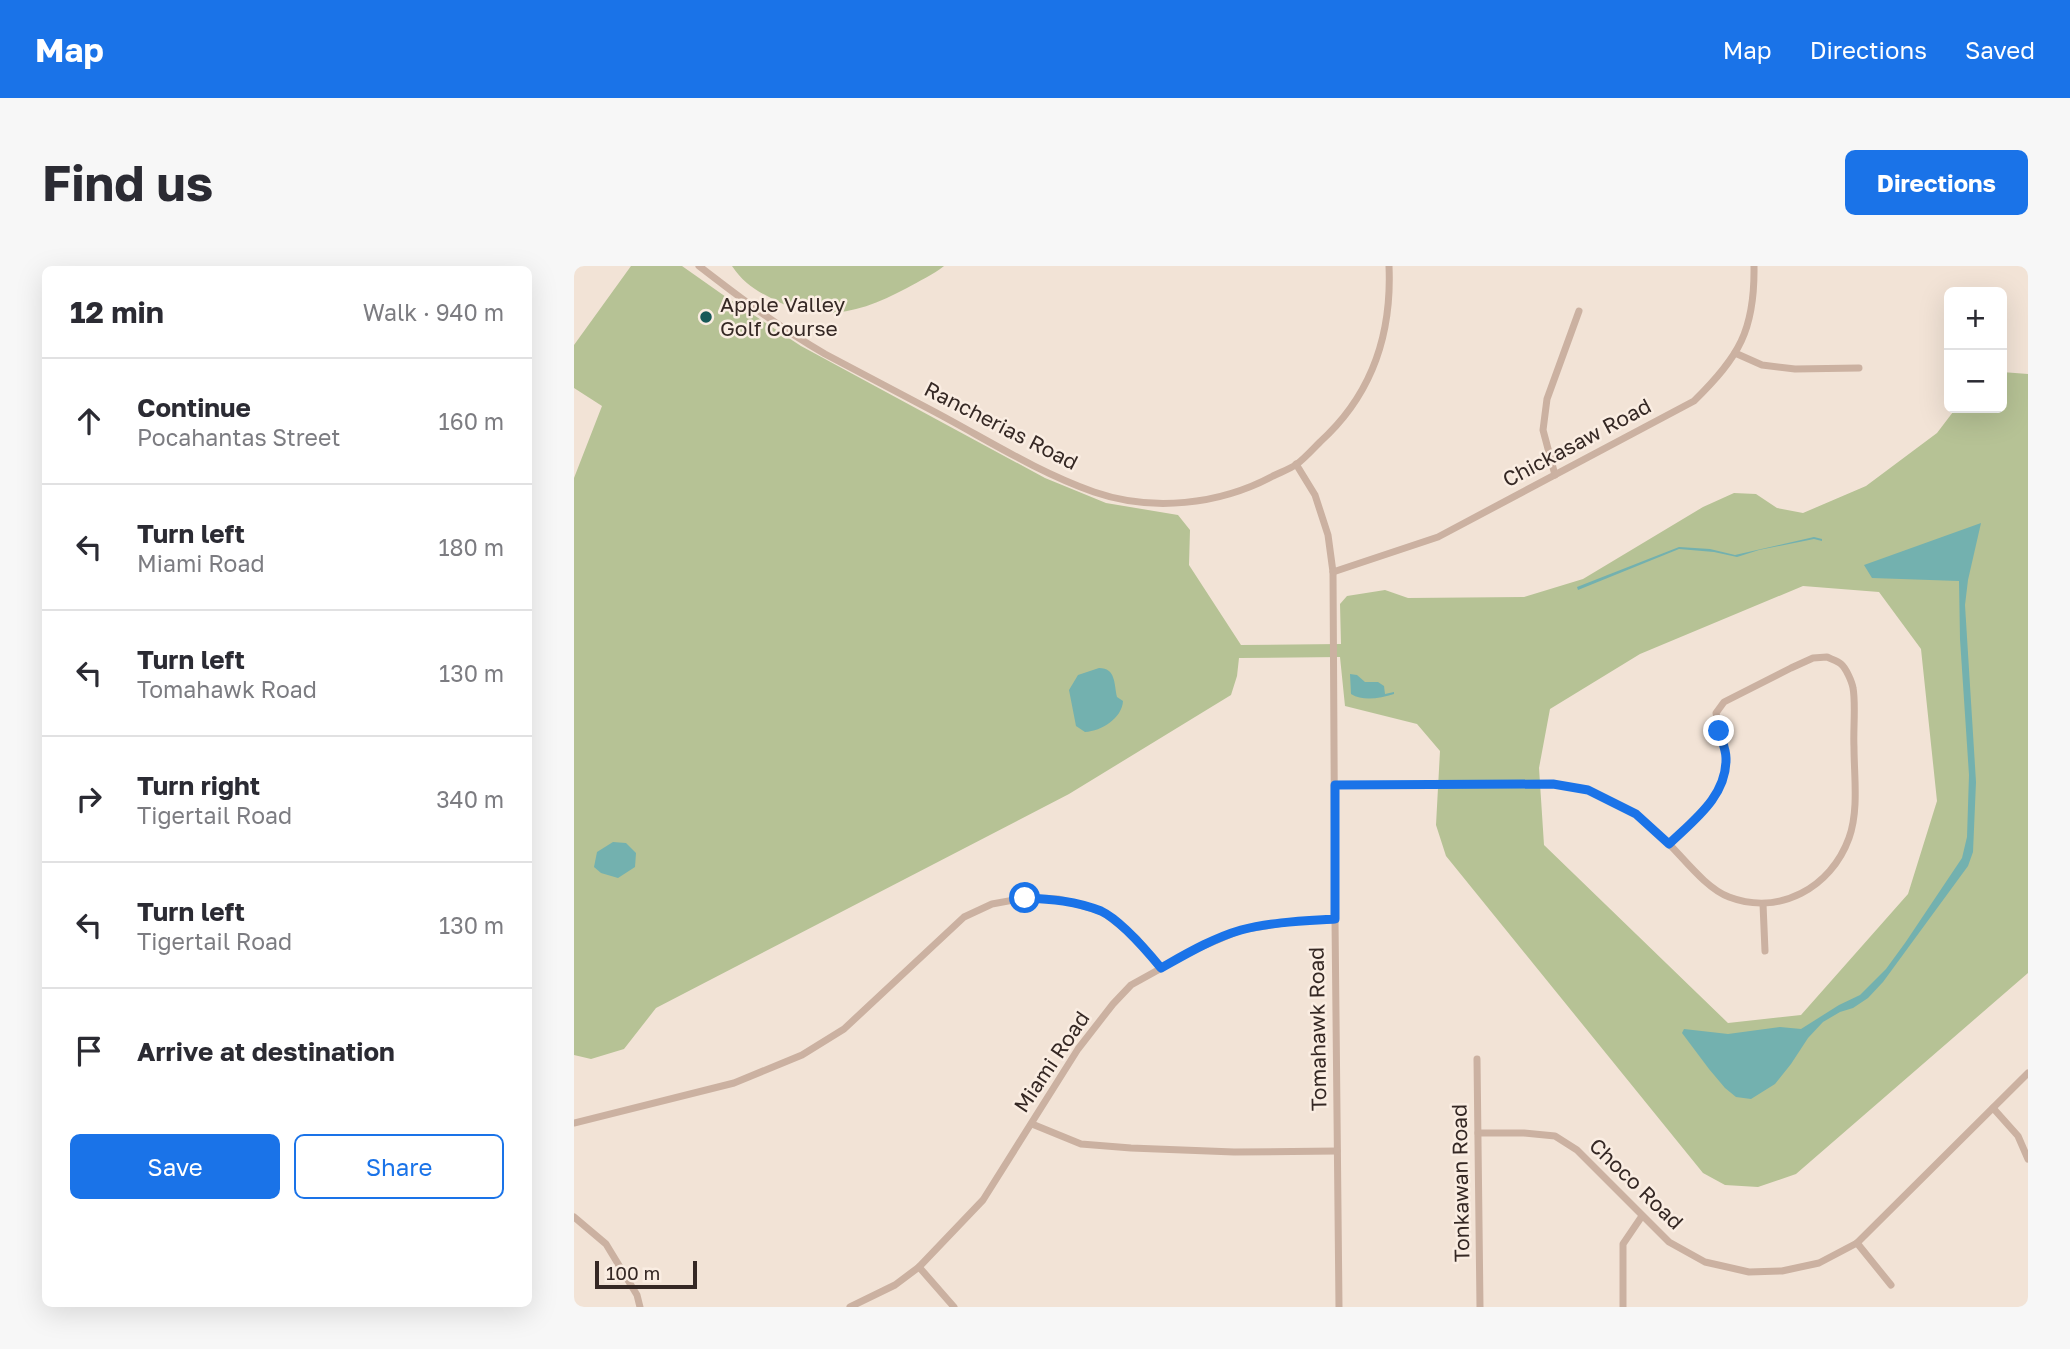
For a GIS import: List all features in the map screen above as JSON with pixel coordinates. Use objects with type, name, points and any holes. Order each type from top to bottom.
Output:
[{"type":"street","name":"Rancherias Road","points":[[699,266],[747,303],[823,352],[1043,471],[1094,492],[1135,501],[1172,503],[1204,501],[1265,481],[1296,464],[1329,434],[1355,402],[1371,373],[1382,344],[1390,289],[1389,266]]},
{"type":"street","name":"Chickasaw Road","points":[[1333,572],[1438,537],[1694,401],[1718,377],[1735,353],[1748,325],[1755,297],[1755,266]]},
{"type":"street","points":[[1555,475],[1543,430],[1547,399],[1579,311]]},
{"type":"street","points":[[1735,353],[1762,365],[1795,369],[1859,368]]},
{"type":"street","name":"Tomahawk Road","points":[[1296,464],[1315,495],[1328,535],[1333,572],[1339,1307]]},
{"type":"street","points":[[1335,785],[1553,784],[1588,790],[1636,814],[1706,882],[1727,896],[1763,904],[1788,900],[1809,890],[1826,876],[1840,857],[1850,836],[1854,811],[1853,688],[1841,664],[1827,657],[1813,658],[1724,702],[1716,713],[1726,756],[1723,779],[1711,803],[1669,844]]},
{"type":"street","points":[[574,1123],[734,1083],[802,1055],[844,1029],[964,917],[992,904],[1025,898],[1059,899],[1103,912],[1136,939],[1161,968]]},
{"type":"street","points":[[1763,904],[1765,951]]},
{"type":"street","name":"Miami Road","points":[[850,1307],[895,1285],[919,1267],[983,1200],[1078,1049],[1131,985],[1196,948],[1241,930],[1290,922],[1335,919]]},
{"type":"street","name":"Tonkawan Road","points":[[1477,1059],[1480,1307]]},
{"type":"street","name":"Choco Road","points":[[1478,1133],[1555,1136],[1577,1150],[1670,1242],[1705,1262],[1749,1272],[1783,1271],[1819,1263],[1857,1243],[2028,1073]]},
{"type":"street","points":[[1993,1108],[2018,1136],[2028,1159]]},
{"type":"street","points":[[1032,1124],[1082,1144],[1234,1152],[1337,1151]]},
{"type":"street","points":[[1623,1307],[1623,1244],[1642,1216]]},
{"type":"street","points":[[574,1217],[606,1244],[637,1295],[640,1307]]},
{"type":"street","points":[[1857,1243],[1891,1285]]},
{"type":"street","points":[[919,1267],[954,1307]]},
{"type":"green space","name":"Apple Valley Golf Course","points":[[631,266],[682,266],[801,346],[1045,478],[1106,503],[1178,515],[1190,530],[1189,565],[1241,645],[1341,644],[1340,604],[1347,596],[1385,590],[1408,598],[1524,597],[1583,579],[1703,507],[1734,493],[1756,494],[1777,508],[1803,513],[1866,486],[1937,433],[1952,413],[2007,413],[2007,372],[2028,374],[2028,973],[1796,1174],[1758,1187],[1725,1185],[1703,1173],[1446,856],[1436,825],[1440,751],[1417,724],[1345,706],[1340,657],[1239,658],[1231,695],[1069,794],[656,1008],[624,1049],[591,1059],[574,1055],[574,478],[602,406],[574,388],[574,345]],"holes":[[[1803,586],[1879,592],[1921,649],[1937,801],[1908,894],[1801,1015],[1728,1023],[1544,845],[1539,768],[1550,709],[1640,654]]]},
{"type":"green space","points":[[732,266],[944,266],[890,297],[872,304],[822,313],[787,306],[763,294],[744,280]]},
{"type":"water","points":[[1981,523],[1965,605],[1976,782],[1973,852],[1968,866],[1883,982],[1868,998],[1823,1022],[1775,1084],[1751,1099],[1736,1097],[1709,1069],[1682,1033],[1684,1029],[1728,1034],[1780,1027],[1801,1029],[1860,995],[1886,969],[1962,858],[1967,837],[1969,775],[1959,581],[1872,578],[1864,565]]},
{"type":"water","points":[[1814,537],[1822,541],[1814,539],[1737,557],[1679,549],[1578,590],[1577,587],[1679,547],[1710,549],[1735,555]]},
{"type":"water","points":[[1099,668],[1111,674],[1117,697],[1123,701],[1122,707],[1110,722],[1085,732],[1076,726],[1069,690],[1078,675]]},
{"type":"water","points":[[1350,674],[1357,675],[1365,682],[1378,682],[1384,686],[1385,694],[1394,694],[1361,698],[1351,694]]},
{"type":"water","points":[[613,842],[626,843],[636,853],[635,867],[618,878],[601,873],[594,867],[597,852]]},
{"type":"place","name":"Apple Valley Golf Course","points":[[706,317]]},
{"type":"route","points":[[1025,898],[1059,899],[1103,912],[1136,939],[1161,968],[1196,948],[1241,930],[1290,922],[1335,919],[1335,785],[1553,784],[1588,790],[1636,814],[1669,844],[1711,803],[1723,779],[1726,756],[1719,731]]}]
